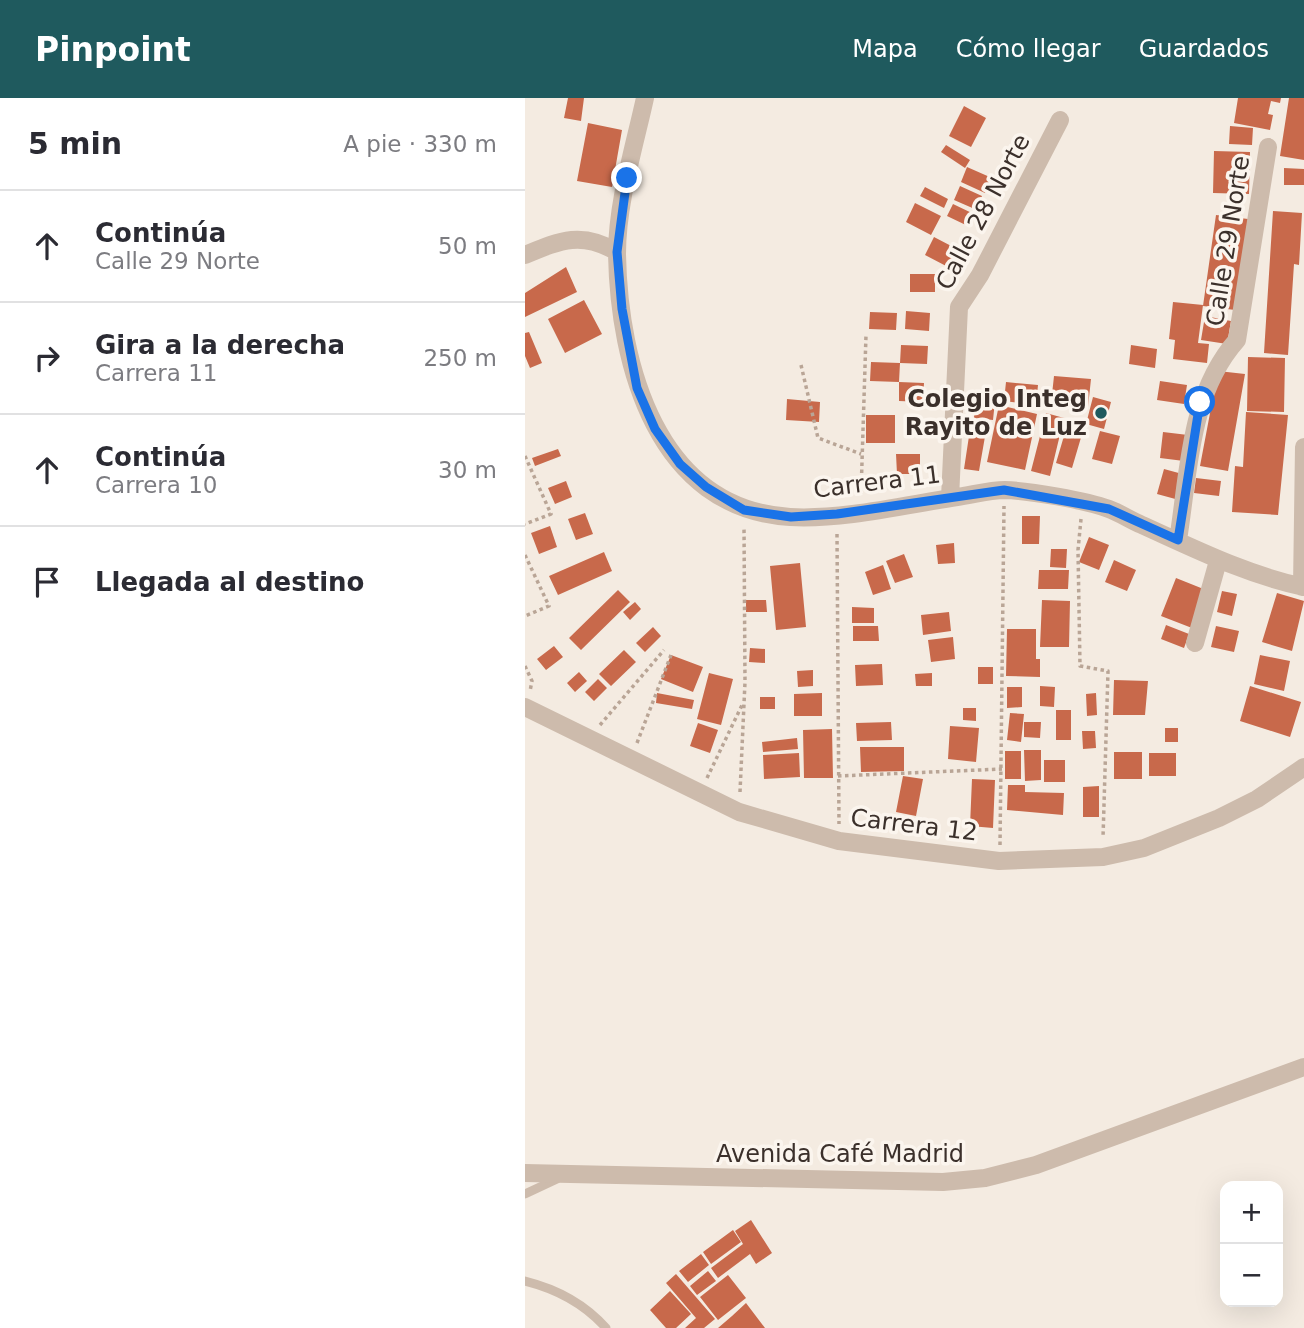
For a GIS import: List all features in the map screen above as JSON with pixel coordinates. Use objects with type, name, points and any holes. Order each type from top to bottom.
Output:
[{"type":"street","name":"Carrera 11","points":[[645,98],[627,178],[617,252],[622,309],[637,388],[655,429],[680,464],[706,487],[744,510],[791,517],[837,514],[1004,490],[1083,503],[1109,509],[1218,561],[1303,587]]},
{"type":"street","name":"Calle 28 Norte","points":[[950,498],[960,307],[980,275],[1060,120]]},
{"type":"street","name":"Calle 29 Norte","points":[[1178,540],[1200,402],[1221,358],[1237,340],[1268,147]]},
{"type":"street","points":[[525,255],[551,244],[579,238],[597,240],[617,252]]},
{"type":"street","points":[[1303,587],[1304,447]]},
{"type":"street","points":[[1195,643],[1218,561]]},
{"type":"street","name":"Carrera 12","points":[[526,707],[739,812],[839,841],[999,861],[1103,857],[1168,840],[1257,799],[1304,767]]},
{"type":"street","name":"Avenida Café Madrid","points":[[525,1173],[565,1176],[943,1182],[985,1178],[1036,1165],[1304,1067]]},
{"type":"lane","points":[[525,1194],[565,1176]]},
{"type":"lane","points":[[525,1281],[566,1296],[582,1306],[606,1328]]},
{"type":"path","points":[[860,480],[866,335]]},
{"type":"path","points":[[801,365],[818,438],[861,454]]},
{"type":"path","points":[[525,456],[551,514],[525,524]]},
{"type":"path","points":[[999,861],[1004,490]]},
{"type":"path","points":[[1083,503],[1078,550],[1080,666],[1108,671],[1103,857]]},
{"type":"path","points":[[739,812],[744,701],[744,510]]},
{"type":"path","points":[[837,514],[839,841]]},
{"type":"path","points":[[525,555],[549,606],[525,616]]},
{"type":"path","points":[[589,737],[664,650]]},
{"type":"path","points":[[632,758],[671,655]]},
{"type":"path","points":[[525,666],[532,681],[526,707]]},
{"type":"path","points":[[700,792],[744,701]]},
{"type":"path","points":[[838,776],[1002,769]]},
{"type":"building","points":[[568,98],[584,98],[581,121],[564,118]]},
{"type":"building","points":[[1238,98],[1281,98],[1280,103],[1271,101],[1268,114],[1273,115],[1270,130],[1234,123]]},
{"type":"building","points":[[1289,98],[1304,98],[1304,160],[1280,156]]},
{"type":"building","points":[[964,106],[986,118],[971,147],[949,136]]},
{"type":"building","points":[[588,123],[622,130],[612,187],[577,181]]},
{"type":"building","points":[[1230,126],[1253,128],[1252,145],[1229,144]]},
{"type":"building","points":[[946,145],[970,160],[965,168],[941,152]]},
{"type":"building","points":[[1214,151],[1250,152],[1249,194],[1213,193]]},
{"type":"building","points":[[967,167],[992,178],[985,193],[961,182]]},
{"type":"building","points":[[1284,168],[1304,169],[1304,185],[1284,185]]},
{"type":"building","points":[[960,186],[982,196],[977,210],[954,200]]},
{"type":"building","points":[[925,187],[948,199],[944,208],[920,196]]},
{"type":"building","points":[[915,203],[941,216],[931,235],[906,222]]},
{"type":"building","points":[[953,204],[976,215],[970,227],[947,216]]},
{"type":"building","points":[[1273,211],[1302,213],[1299,265],[1294,264],[1288,355],[1264,353]]},
{"type":"building","points":[[1216,215],[1248,219],[1235,310],[1203,306]]},
{"type":"building","points":[[934,237],[957,249],[948,267],[925,255]]},
{"type":"building","points":[[566,267],[577,292],[525,317],[525,293]]},
{"type":"building","points":[[910,274],[935,274],[935,292],[910,292]]},
{"type":"building","points":[[584,300],[602,334],[565,353],[548,319]]},
{"type":"building","points":[[1173,302],[1203,305],[1198,343],[1209,344],[1207,363],[1173,359],[1175,340],[1169,339]]},
{"type":"building","points":[[906,311],[930,313],[929,331],[905,329]]},
{"type":"building","points":[[870,312],[897,313],[896,330],[869,329]]},
{"type":"building","points":[[1205,316],[1231,321],[1227,344],[1201,340]]},
{"type":"building","points":[[529,332],[542,363],[530,368],[525,356],[525,333]]},
{"type":"building","points":[[901,345],[928,346],[927,364],[900,363]]},
{"type":"building","points":[[1131,345],[1157,349],[1155,368],[1129,364]]},
{"type":"building","points":[[1248,357],[1285,358],[1284,412],[1247,411]]},
{"type":"building","points":[[871,362],[900,363],[899,382],[870,381]]},
{"type":"building","points":[[1218,371],[1245,374],[1228,471],[1200,466]]},
{"type":"building","points":[[1054,376],[1091,379],[1088,407],[1051,404]]},
{"type":"building","points":[[1160,381],[1187,385],[1184,404],[1157,400]]},
{"type":"building","points":[[899,382],[924,383],[923,402],[899,401]]},
{"type":"building","points":[[1006,382],[1038,385],[1036,405],[1004,401]]},
{"type":"building","points":[[1093,397],[1111,402],[1104,429],[1086,424]]},
{"type":"building","points":[[787,399],[820,402],[819,422],[786,420]]},
{"type":"building","points":[[975,399],[995,401],[993,420],[974,418]]},
{"type":"building","points":[[999,405],[1037,414],[1025,470],[987,462]]},
{"type":"building","points":[[1246,412],[1288,415],[1278,515],[1232,512],[1235,466],[1243,467]]},
{"type":"building","points":[[1046,413],[1064,418],[1050,476],[1031,471]]},
{"type":"building","points":[[866,415],[895,415],[895,443],[866,443]]},
{"type":"building","points":[[1069,419],[1085,424],[1072,468],[1056,463]]},
{"type":"building","points":[[971,423],[987,425],[979,471],[964,469]]},
{"type":"building","points":[[1100,431],[1120,436],[1112,464],[1092,459]]},
{"type":"building","points":[[1163,432],[1188,435],[1184,461],[1160,458]]},
{"type":"building","points":[[558,449],[561,456],[535,466],[532,458]]},
{"type":"building","points":[[896,454],[920,454],[920,474],[897,474]]},
{"type":"building","points":[[1164,469],[1186,475],[1179,500],[1157,494]]},
{"type":"building","points":[[1196,478],[1221,481],[1219,496],[1194,493]]},
{"type":"building","points":[[566,481],[572,497],[555,504],[548,488]]},
{"type":"building","points":[[585,513],[593,534],[576,540],[568,519]]},
{"type":"building","points":[[1022,516],[1040,516],[1039,544],[1022,544]]},
{"type":"building","points":[[550,526],[557,547],[539,554],[531,533]]},
{"type":"building","points":[[1089,537],[1109,545],[1099,570],[1079,562]]},
{"type":"building","points":[[954,543],[955,563],[938,564],[936,545]]},
{"type":"building","points":[[1051,549],[1067,549],[1066,568],[1050,567]]},
{"type":"building","points":[[604,552],[612,571],[558,595],[549,576]]},
{"type":"building","points":[[904,554],[913,577],[895,583],[886,561]]},
{"type":"building","points":[[1114,560],[1136,570],[1127,591],[1105,582]]},
{"type":"building","points":[[800,563],[806,627],[776,630],[770,566]]},
{"type":"building","points":[[883,565],[891,589],[873,595],[865,572]]},
{"type":"building","points":[[1039,570],[1069,570],[1068,589],[1038,589]]},
{"type":"building","points":[[1176,578],[1206,590],[1192,628],[1161,616]]},
{"type":"building","points":[[618,590],[630,602],[581,650],[569,638]]},
{"type":"building","points":[[1222,591],[1237,594],[1232,616],[1217,612]]},
{"type":"building","points":[[1277,593],[1304,601],[1292,651],[1262,642]]},
{"type":"building","points":[[746,600],[766,600],[767,612],[746,612]]},
{"type":"building","points":[[1042,600],[1070,601],[1069,647],[1040,647]]},
{"type":"building","points":[[635,602],[641,609],[630,620],[623,612]]},
{"type":"building","points":[[852,607],[874,608],[874,623],[852,623]]},
{"type":"building","points":[[949,612],[951,631],[923,635],[921,615]]},
{"type":"building","points":[[1166,625],[1189,634],[1184,648],[1161,639]]},
{"type":"building","points":[[853,626],[878,626],[879,641],[853,641]]},
{"type":"building","points":[[1216,626],[1239,631],[1234,652],[1211,647]]},
{"type":"building","points":[[653,627],[661,636],[645,652],[636,643]]},
{"type":"building","points":[[1007,629],[1036,629],[1036,659],[1040,659],[1040,677],[1006,676]]},
{"type":"building","points":[[953,637],[955,659],[931,662],[928,640]]},
{"type":"building","points":[[554,646],[563,657],[546,670],[537,659]]},
{"type":"building","points":[[750,648],[765,649],[765,663],[749,662]]},
{"type":"building","points":[[624,650],[636,662],[611,686],[599,674]]},
{"type":"building","points":[[671,655],[703,667],[693,692],[661,679]]},
{"type":"building","points":[[1260,655],[1290,661],[1284,691],[1254,684]]},
{"type":"building","points":[[882,664],[883,685],[856,686],[855,665]]},
{"type":"building","points":[[978,667],[993,667],[993,684],[978,684]]},
{"type":"building","points":[[813,670],[813,686],[798,687],[797,671]]},
{"type":"building","points":[[579,672],[587,681],[575,692],[567,683]]},
{"type":"building","points":[[709,673],[733,679],[721,725],[697,719]]},
{"type":"building","points":[[932,673],[932,686],[916,686],[915,674]]},
{"type":"building","points":[[598,679],[607,688],[594,701],[585,692]]},
{"type":"building","points":[[1114,680],[1148,681],[1145,715],[1113,715]]},
{"type":"building","points":[[1040,686],[1055,687],[1054,707],[1040,706]]},
{"type":"building","points":[[1250,686],[1301,702],[1290,737],[1240,721]]},
{"type":"building","points":[[1007,687],[1022,687],[1022,707],[1007,708]]},
{"type":"building","points":[[657,693],[694,700],[692,709],[656,703]]},
{"type":"building","points":[[822,693],[822,716],[794,716],[794,694]]},
{"type":"building","points":[[1096,693],[1097,715],[1087,716],[1086,694]]},
{"type":"building","points":[[760,697],[775,697],[775,709],[760,709]]},
{"type":"building","points":[[963,708],[976,708],[976,721],[963,720]]},
{"type":"building","points":[[1056,710],[1071,710],[1071,740],[1056,740]]},
{"type":"building","points":[[1010,713],[1024,714],[1021,742],[1007,740]]},
{"type":"building","points":[[891,722],[892,740],[857,741],[856,723]]},
{"type":"building","points":[[1024,722],[1041,722],[1040,738],[1024,737]]},
{"type":"building","points":[[698,723],[718,730],[710,753],[690,746]]},
{"type":"building","points":[[950,726],[979,728],[976,762],[948,759]]},
{"type":"building","points":[[1165,728],[1178,728],[1178,742],[1165,742]]},
{"type":"building","points":[[832,729],[833,778],[804,778],[803,730]]},
{"type":"building","points":[[1082,731],[1095,731],[1096,748],[1083,749]]},
{"type":"building","points":[[797,738],[798,749],[763,752],[762,742]]},
{"type":"building","points":[[860,747],[904,747],[904,771],[861,772]]},
{"type":"building","points":[[1024,750],[1041,750],[1041,780],[1025,781]]},
{"type":"building","points":[[1005,751],[1021,751],[1021,779],[1005,779]]},
{"type":"building","points":[[1114,752],[1142,752],[1142,779],[1114,779]]},
{"type":"building","points":[[799,753],[800,777],[764,779],[763,755]]},
{"type":"building","points":[[1149,753],[1176,753],[1176,776],[1149,776]]},
{"type":"building","points":[[1044,760],[1065,760],[1065,782],[1044,782]]},
{"type":"building","points":[[903,776],[923,779],[916,816],[896,812]]},
{"type":"building","points":[[972,779],[995,780],[993,828],[970,826]]},
{"type":"building","points":[[1008,785],[1025,785],[1025,792],[1064,793],[1063,815],[1007,810]]},
{"type":"building","points":[[1099,786],[1099,817],[1083,817],[1083,787]]},
{"type":"building","points":[[751,1220],[772,1253],[756,1264],[750,1254],[718,1278],[711,1268],[743,1244],[735,1231]]},
{"type":"building","points":[[733,1230],[741,1242],[711,1264],[703,1252]]},
{"type":"building","points":[[701,1254],[709,1265],[688,1282],[679,1271]]},
{"type":"building","points":[[708,1271],[716,1281],[697,1295],[690,1286]]},
{"type":"building","points":[[676,1274],[715,1319],[704,1328],[685,1328],[696,1318],[666,1283]]},
{"type":"building","points":[[728,1275],[746,1298],[718,1320],[700,1297]]},
{"type":"building","points":[[670,1291],[691,1314],[676,1328],[666,1328],[650,1310]]},
{"type":"building","points":[[746,1303],[765,1328],[718,1328],[732,1316]]},
{"type":"place","name":"Colegio Integ Rayito de Luz","points":[[1101,413]]},
{"type":"route","points":[[627,178],[617,252],[622,309],[637,388],[655,429],[680,464],[706,487],[744,510],[791,517],[837,514],[1004,490],[1109,509],[1178,540],[1200,402]]}]
